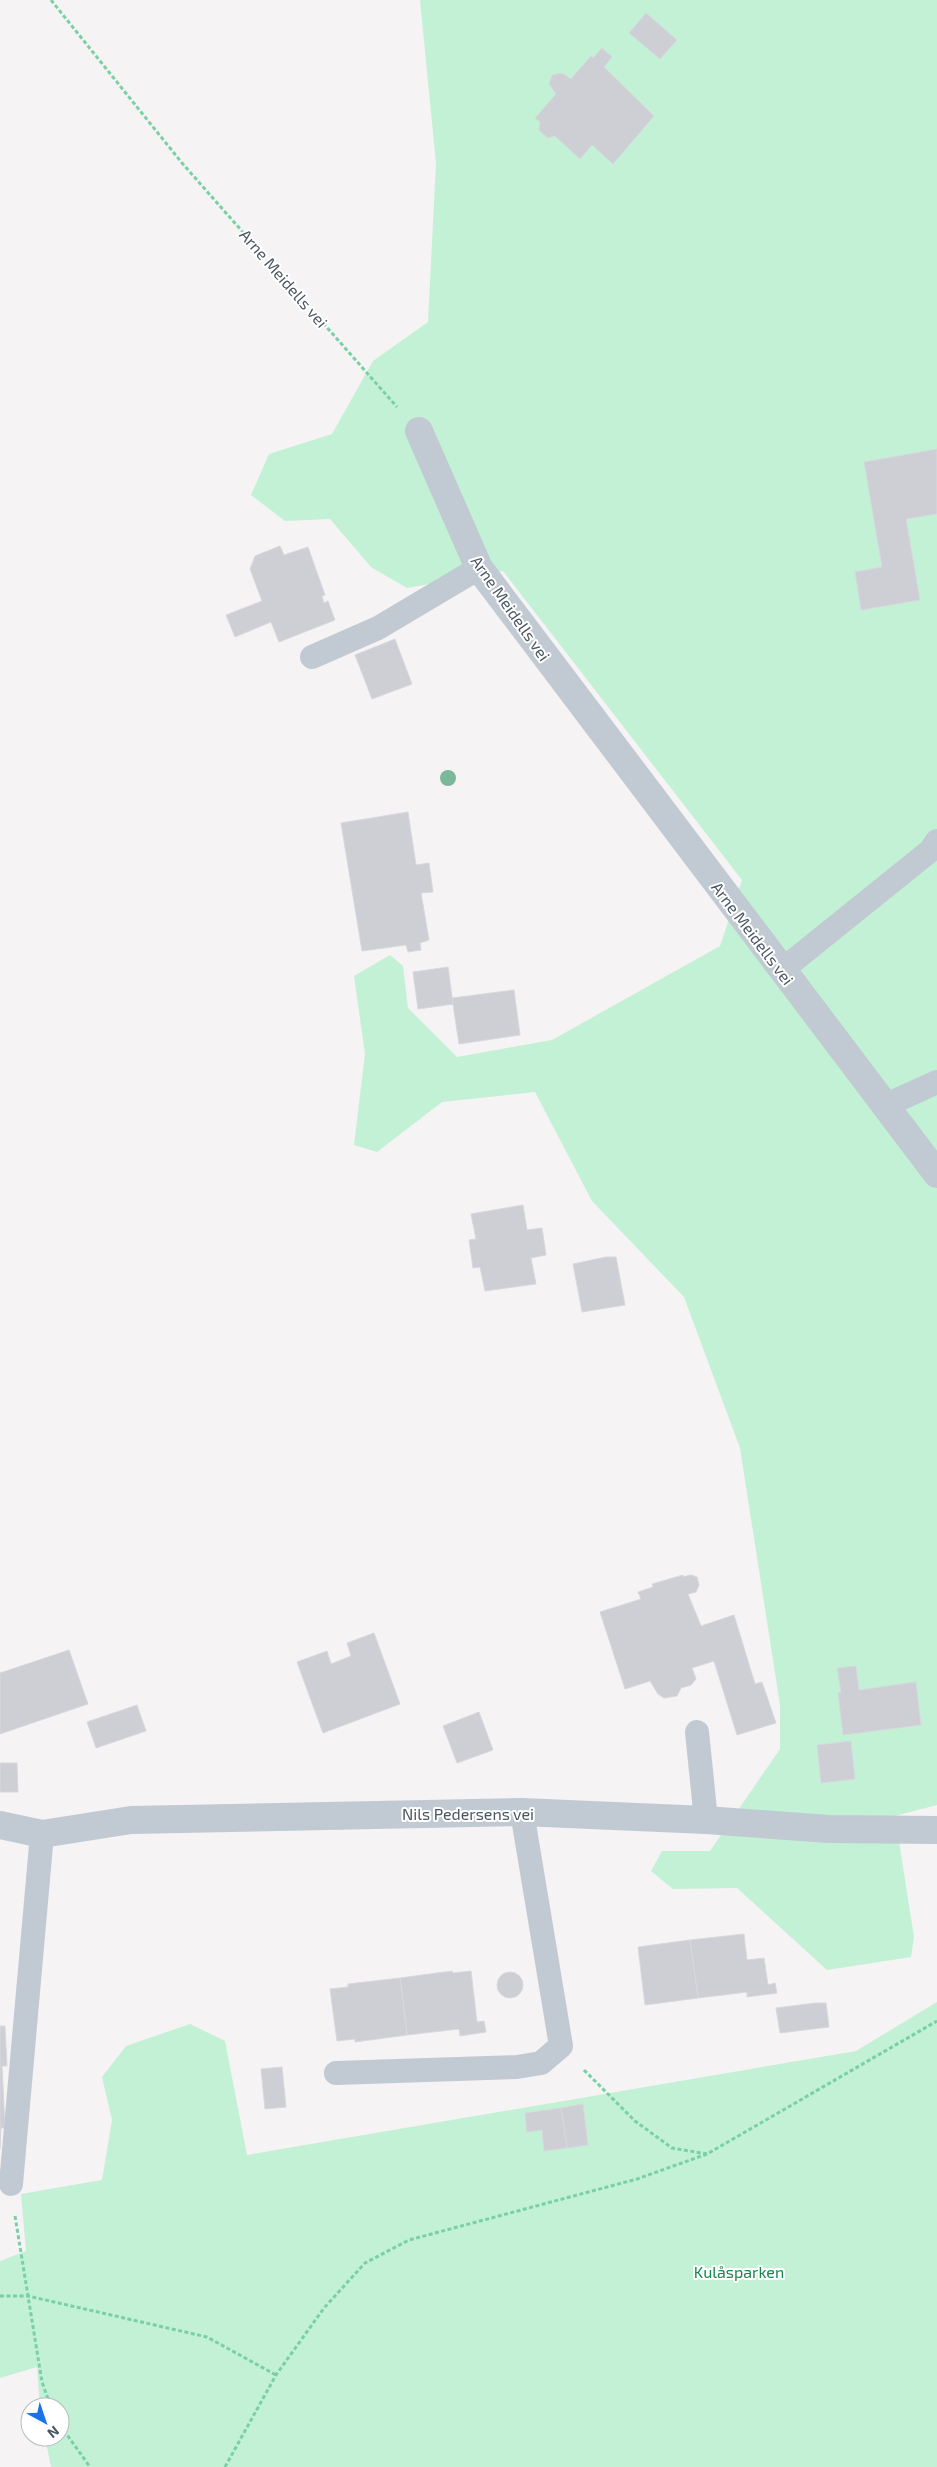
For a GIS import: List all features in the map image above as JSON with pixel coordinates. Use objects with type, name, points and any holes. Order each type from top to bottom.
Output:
[{"type":"street","name":"Arne Meidells vei","points":[[419,431],[478,568],[937,1174]]},
{"type":"street","name":"Nils Pedersens vei","points":[[0,1825],[42,1834],[132,1820],[522,1812],[706,1820],[829,1829],[937,1830]]},
{"type":"lane","points":[[312,657],[378,628],[478,568]]},
{"type":"lane","points":[[782,970],[931,850],[937,841]]},
{"type":"lane","points":[[884,1106],[937,1082]]},
{"type":"lane","points":[[697,1732],[706,1820]]},
{"type":"lane","points":[[336,2073],[518,2067],[542,2063],[561,2046],[522,1812]]},
{"type":"lane","points":[[11,2184],[42,1834]]},
{"type":"path","name":"Arne Meidells vei","points":[[51,0],[182,163],[419,431]]},
{"type":"path","points":[[225,2467],[276,2375],[324,2308],[365,2263],[409,2240],[637,2179],[707,2154],[937,2021]]},
{"type":"path","points":[[561,2046],[635,2121],[672,2148],[707,2154]]},
{"type":"path","points":[[11,2184],[42,2382],[47,2397]]},
{"type":"path","points":[[0,2296],[28,2296],[207,2338],[276,2375]]},
{"type":"path","points":[[70,2438],[90,2467]]},
{"type":"green space","points":[[420,0],[937,0],[937,1805],[895,1816],[914,1937],[911,1957],[827,1970],[737,1888],[673,1889],[651,1871],[662,1851],[710,1851],[780,1749],[780,1705],[740,1448],[684,1297],[592,1201],[535,1092],[442,1102],[377,1152],[354,1145],[365,1054],[354,976],[390,955],[403,966],[408,1008],[457,1057],[552,1040],[720,946],[742,880],[503,571],[407,588],[371,567],[330,519],[285,521],[251,495],[269,454],[332,434],[373,361],[428,322],[436,163]]},
{"type":"green space","name":"Kulåsparken","points":[[937,2002],[937,2467],[51,2467],[47,2447],[70,2447],[70,2397],[39,2397],[37,2367],[0,2378],[0,2261],[26,2251],[21,2194],[102,2180],[112,2120],[102,2077],[126,2046],[190,2024],[225,2041],[247,2155],[856,2051]]},
{"type":"building","points":[[646,13],[677,40],[660,59],[629,33]]},
{"type":"building","points":[[602,48],[612,57],[604,67],[654,116],[613,164],[592,145],[580,159],[555,136],[548,138],[539,130],[540,122],[535,118],[556,94],[549,84],[552,75],[562,73],[571,79],[591,56],[593,58]]},
{"type":"building","points":[[937,449],[937,514],[906,519],[920,600],[861,610],[855,572],[882,567],[864,462]]},
{"type":"building","points":[[280,546],[284,555],[308,547],[325,595],[322,596],[324,603],[328,601],[335,620],[279,642],[271,622],[235,637],[226,615],[262,601],[250,569],[255,556]]},
{"type":"building","points":[[395,639],[412,684],[372,699],[355,655]]},
{"type":"building","points":[[408,812],[416,865],[429,863],[433,892],[421,893],[429,940],[420,943],[421,950],[408,952],[406,945],[362,951],[341,823]]},
{"type":"building","points":[[448,967],[453,1004],[418,1009],[413,972]]},
{"type":"building","points":[[514,990],[520,1035],[459,1044],[452,998]]},
{"type":"building","points":[[523,1205],[527,1230],[542,1228],[546,1255],[531,1258],[536,1284],[485,1291],[480,1267],[473,1268],[469,1240],[476,1239],[471,1214]]},
{"type":"building","points":[[606,1257],[616,1257],[625,1305],[582,1312],[573,1264]]},
{"type":"building","points":[[683,1575],[683,1577],[691,1575],[697,1577],[699,1585],[696,1592],[688,1594],[701,1626],[734,1615],[755,1684],[762,1682],[776,1723],[737,1735],[714,1661],[692,1668],[696,1679],[691,1685],[681,1688],[677,1696],[664,1698],[658,1694],[650,1681],[625,1689],[600,1612],[641,1599],[638,1592],[653,1587],[652,1584]]},
{"type":"building","points":[[374,1633],[400,1704],[323,1733],[297,1662],[327,1651],[331,1664],[351,1656],[347,1643]]},
{"type":"building","points":[[69,1650],[88,1704],[0,1734],[0,1673]]},
{"type":"building","points":[[856,1666],[859,1690],[916,1682],[921,1725],[843,1735],[838,1693],[841,1692],[837,1668]]},
{"type":"building","points":[[137,1705],[146,1731],[96,1748],[87,1722]]},
{"type":"building","points":[[479,1712],[493,1750],[457,1763],[443,1726]]},
{"type":"building","points":[[851,1741],[855,1779],[821,1783],[817,1745]]},
{"type":"building","points":[[0,1763],[17,1763],[18,1792],[0,1792]]},
{"type":"building","points":[[744,1934],[747,1960],[764,1958],[768,1985],[775,1983],[777,1993],[747,1997],[747,1992],[698,1998],[690,1940]]},
{"type":"building","points":[[690,1940],[698,1998],[645,2005],[638,1947]]},
{"type":"building","points":[[452,1971],[453,1973],[471,1971],[477,2022],[484,2021],[486,2032],[460,2036],[459,2029],[407,2035],[400,1978]]},
{"type":"building","points":[[510,1972],[519,1976],[523,1985],[519,1994],[510,1998],[501,1994],[497,1985],[501,1976]]},
{"type":"building","points":[[400,1978],[407,2035],[355,2042],[355,2039],[337,2041],[330,1989],[348,1987],[348,1984]]},
{"type":"building","points":[[826,2003],[829,2027],[780,2033],[776,2008]]},
{"type":"building","points":[[0,2026],[5,2026],[7,2066],[2,2066],[5,2128],[1,2128],[0,2149]]},
{"type":"building","points":[[282,2067],[286,2107],[265,2109],[261,2069]]},
{"type":"building","points":[[583,2104],[588,2145],[567,2148],[561,2108]]},
{"type":"building","points":[[561,2108],[567,2148],[544,2151],[542,2130],[527,2132],[525,2113]]}]
